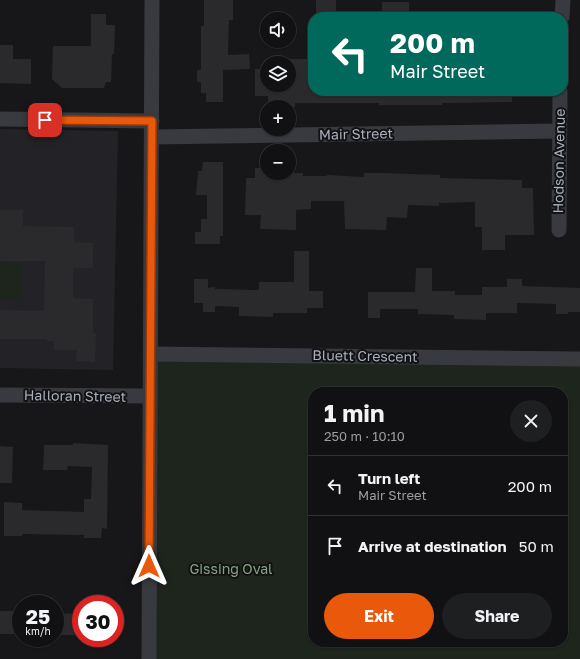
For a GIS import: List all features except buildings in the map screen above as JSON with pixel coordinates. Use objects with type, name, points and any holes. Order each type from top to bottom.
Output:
[{"type":"street","points":[[148,659],[152,0]]},
{"type":"street","points":[[562,12],[563,0]]},
{"type":"street","name":"Hodson Avenue","points":[[559,230],[560,96]]},
{"type":"street","points":[[0,119],[152,121]]},
{"type":"street","name":"Mair Street","points":[[152,137],[559,131]]},
{"type":"street","name":"Bluett Crescent","points":[[151,354],[580,359]]},
{"type":"street","name":"Halloran Street","points":[[0,394],[150,396]]},
{"type":"shaded area","points":[[0,129],[118,131],[113,370],[0,368]]},
{"type":"green space","points":[[0,263],[21,264],[21,299],[0,299]]},
{"type":"green space","name":"Gissing Oval","points":[[151,354],[580,359],[580,659],[149,659]]},
{"type":"route","points":[[45,120],[152,121],[149,566]]}]
